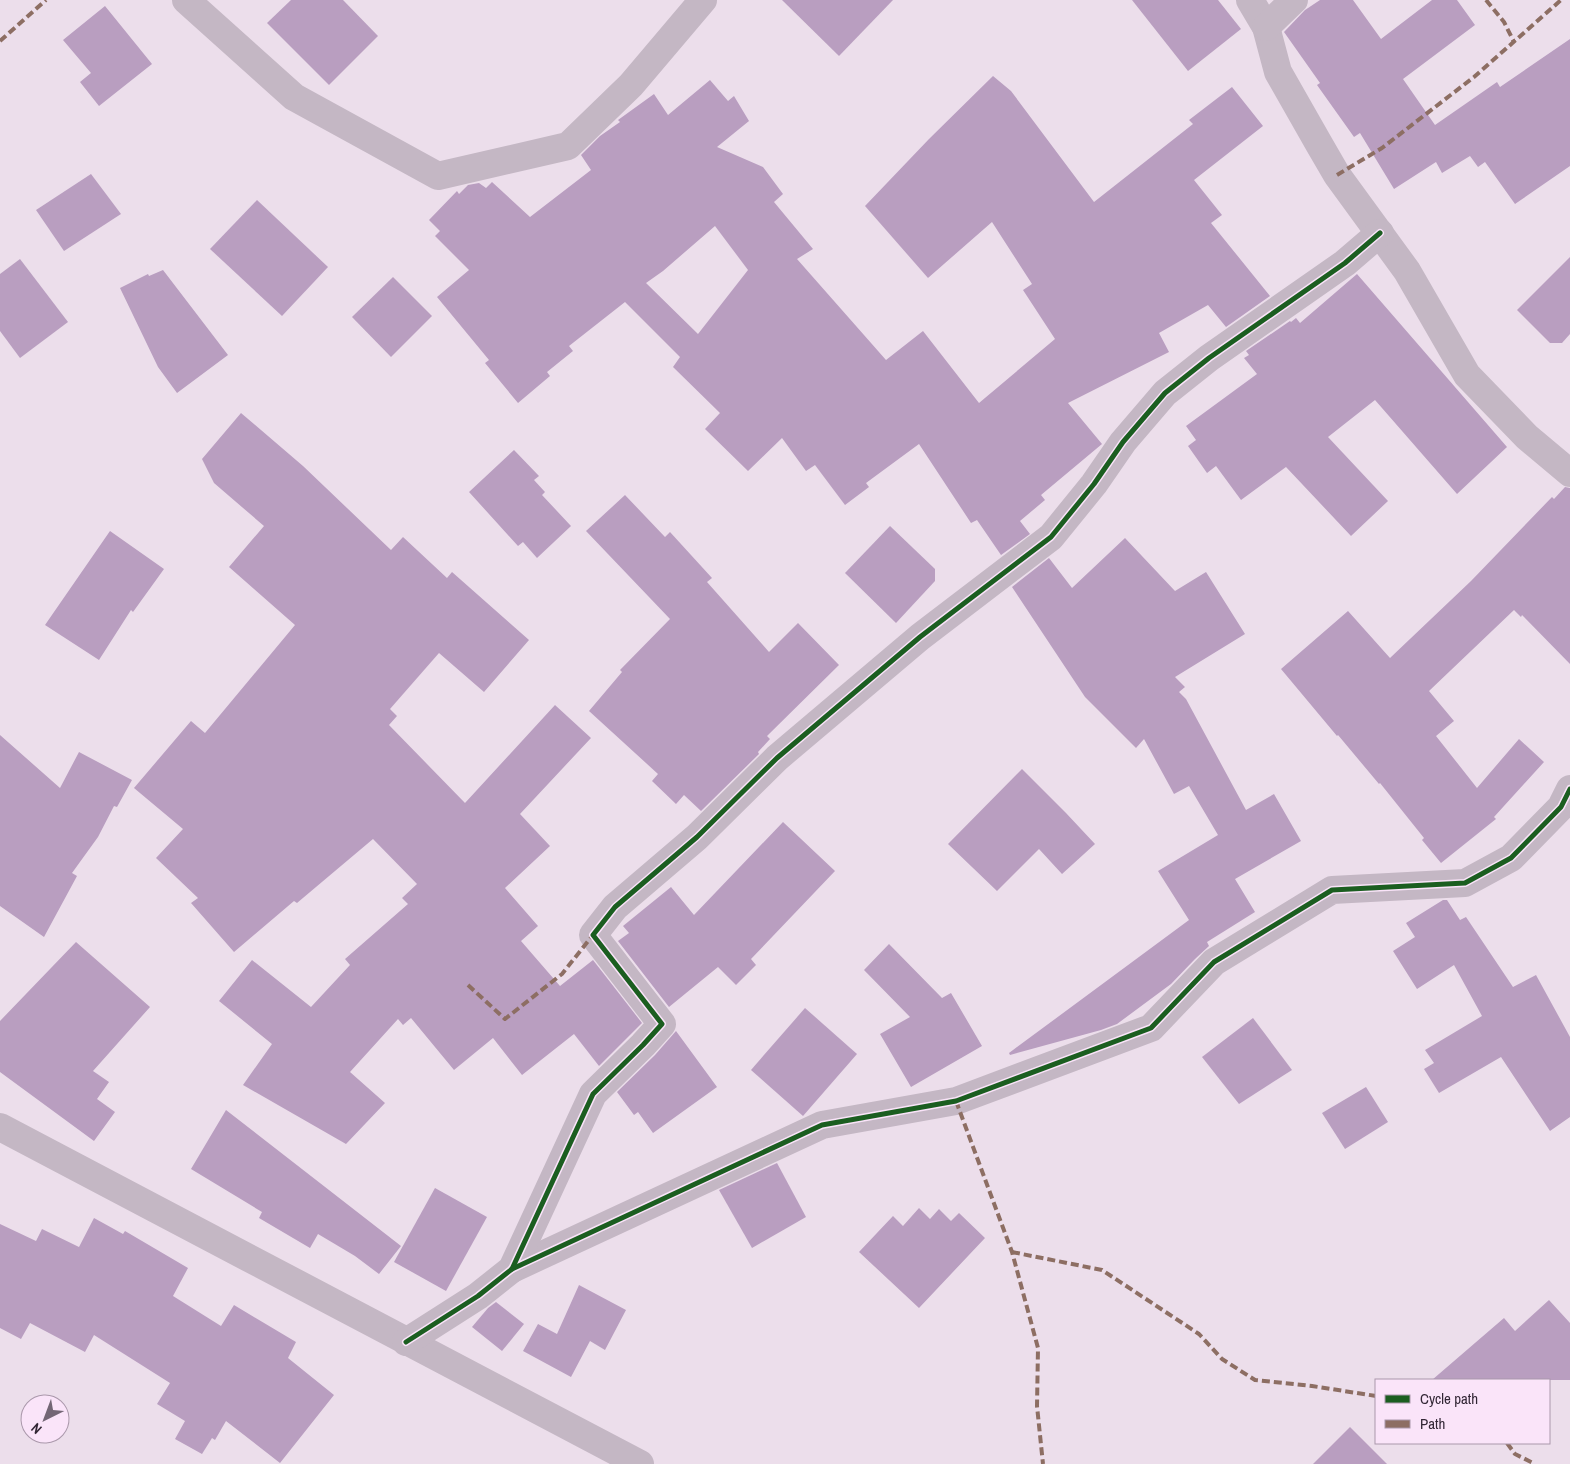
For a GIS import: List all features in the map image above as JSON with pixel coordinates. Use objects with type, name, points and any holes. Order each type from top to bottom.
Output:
[{"type":"street","points":[[186,0],[294,98],[438,176],[568,146],[631,85],[703,0]]},
{"type":"street","points":[[1250,0],[1266,27],[1278,72],[1337,175],[1407,271],[1466,375],[1527,437],[1570,473]]},
{"type":"street","points":[[1266,27],[1294,0]]},
{"type":"street","points":[[512,1269],[593,1094],[662,1024],[593,936],[615,907],[698,838],[777,758],[920,637],[1051,537],[1094,484],[1123,442],[1165,393],[1209,358],[1345,263],[1380,233]]},
{"type":"street","points":[[406,1342],[478,1296],[512,1269],[822,1125],[956,1100],[1151,1028],[1214,962],[1332,890],[1465,883],[1511,858],[1561,807],[1570,789]]},
{"type":"street","points":[[0,1127],[640,1464]]},
{"type":"building","points":[[291,0],[343,0],[378,36],[329,85],[267,23]]},
{"type":"building","points":[[782,0],[893,0],[839,56]]},
{"type":"building","points":[[1132,0],[1218,0],[1241,29],[1188,71]]},
{"type":"building","points":[[1320,0],[1353,0],[1381,39],[1432,0],[1457,0],[1475,25],[1403,79],[1435,125],[1497,82],[1500,87],[1570,39],[1570,166],[1515,204],[1485,162],[1478,167],[1470,156],[1442,173],[1436,162],[1394,189],[1360,133],[1354,137],[1317,85],[1320,83],[1284,32],[1305,10]]},
{"type":"building","points":[[105,6],[152,64],[99,106],[80,82],[91,73],[63,40]]},
{"type":"building","points":[[993,76],[1011,91],[1094,202],[1193,124],[1189,120],[1232,87],[1263,126],[1194,180],[1222,215],[1211,223],[1270,296],[1226,327],[1208,305],[1159,333],[1169,352],[1068,403],[1102,444],[1041,495],[1045,500],[1020,521],[1030,534],[1001,555],[977,520],[971,523],[919,444],[866,483],[869,487],[845,505],[815,465],[806,471],[782,438],[748,471],[705,429],[720,413],[673,367],[680,357],[625,302],[569,346],[573,351],[547,372],[550,376],[518,403],[485,363],[489,360],[437,297],[469,270],[435,236],[440,231],[429,220],[457,191],[459,194],[468,185],[479,183],[486,188],[492,182],[530,217],[591,170],[581,155],[600,136],[620,122],[618,120],[654,94],[668,115],[710,80],[728,101],[734,96],[749,121],[717,147],[763,167],[783,194],[774,202],[813,249],[797,259],[886,360],[923,331],[979,403],[1055,339],[1023,290],[1032,284],[992,222],[928,278],[865,206]],"holes":[[[715,226],[748,270],[698,334],[646,283],[663,271]]]},
{"type":"building","points":[[91,174],[121,214],[64,251],[36,210]]},
{"type":"building","points":[[257,200],[328,267],[282,316],[210,249]]},
{"type":"building","points":[[1570,257],[1570,334],[1562,343],[1550,343],[1517,310]]},
{"type":"building","points":[[20,259],[68,322],[20,358],[0,331],[0,274]]},
{"type":"building","points":[[163,270],[228,355],[177,393],[158,367],[120,288],[148,274],[149,276]]},
{"type":"building","points":[[1357,274],[1507,447],[1457,494],[1375,400],[1328,437],[1388,501],[1351,536],[1286,467],[1241,500],[1216,466],[1207,473],[1188,446],[1196,440],[1186,426],[1257,374],[1244,358],[1249,355],[1246,351],[1290,321],[1296,318],[1300,323]]},
{"type":"building","points":[[393,277],[432,316],[391,357],[352,317]]},
{"type":"building","points":[[241,413],[303,466],[391,550],[403,537],[447,578],[452,572],[529,640],[484,692],[439,653],[390,709],[397,716],[389,725],[465,803],[555,705],[591,738],[520,814],[550,846],[505,888],[538,926],[521,941],[560,986],[593,960],[642,1023],[599,1066],[574,1034],[522,1075],[493,1038],[454,1070],[411,1018],[403,1025],[398,1019],[350,1072],[385,1103],[346,1144],[243,1085],[272,1044],[219,1001],[252,960],[311,1007],[350,965],[345,959],[408,904],[402,898],[417,884],[373,839],[297,903],[294,901],[234,952],[191,903],[198,898],[156,858],[183,829],[134,788],[191,721],[205,733],[295,625],[229,567],[264,526],[214,483],[202,459]]},
{"type":"building","points":[[514,450],[539,476],[534,480],[545,492],[542,495],[571,526],[537,558],[523,542],[518,546],[469,492]]},
{"type":"building","points":[[1565,487],[1570,488],[1570,664],[1522,615],[1521,617],[1514,610],[1429,691],[1454,721],[1436,736],[1477,788],[1519,739],[1544,762],[1494,817],[1496,819],[1441,863],[1422,840],[1424,838],[1380,783],[1337,736],[1281,669],[1348,611],[1390,658],[1471,581],[1552,497],[1554,499]]},
{"type":"building","points":[[625,495],[665,537],[670,532],[712,578],[707,582],[769,652],[798,623],[839,665],[767,736],[770,739],[758,752],[759,754],[701,811],[684,795],[676,804],[652,781],[658,774],[589,711],[622,672],[620,670],[670,619],[586,531]]},
{"type":"building","points":[[890,526],[935,569],[935,581],[896,623],[845,573]]},
{"type":"building","points":[[110,531],[164,569],[133,612],[131,610],[99,660],[45,625]]},
{"type":"building","points":[[1125,538],[1175,591],[1206,572],[1245,634],[1175,677],[1185,687],[1179,692],[1186,699],[1246,810],[1274,794],[1301,841],[1235,879],[1255,912],[1207,942],[1209,946],[1171,984],[1117,1024],[1010,1055],[1009,1053],[1189,920],[1158,871],[1218,835],[1189,786],[1174,794],[1144,739],[1136,748],[1085,697],[1012,587],[1049,558],[1072,588]]},
{"type":"building","points":[[0,735],[60,788],[79,752],[132,780],[117,807],[114,806],[98,837],[72,873],[77,876],[44,937],[0,906]]},
{"type":"building","points":[[1022,769],[1095,844],[1062,874],[1039,849],[997,891],[948,844]]},
{"type":"building","points":[[783,822],[835,871],[751,959],[756,965],[736,985],[718,967],[669,1007],[618,941],[629,933],[623,926],[671,887],[694,915]]},
{"type":"building","points":[[1443,900],[1447,900],[1460,920],[1466,917],[1513,987],[1536,975],[1570,1037],[1570,1117],[1550,1131],[1501,1057],[1439,1093],[1424,1069],[1434,1063],[1425,1050],[1482,1016],[1454,965],[1417,989],[1393,951],[1415,937],[1406,923]]},
{"type":"building","points":[[76,942],[150,1007],[93,1071],[109,1082],[97,1099],[115,1112],[94,1141],[0,1072],[0,1021]]},
{"type":"building","points":[[889,944],[942,998],[951,993],[982,1046],[911,1087],[880,1034],[910,1017],[864,970]]},
{"type":"building","points":[[805,1008],[857,1054],[803,1116],[751,1070]]},
{"type":"building","points":[[1253,1018],[1292,1070],[1239,1104],[1202,1057]]},
{"type":"building","points":[[676,1031],[717,1087],[653,1133],[638,1112],[634,1115],[617,1092],[655,1055]]},
{"type":"building","points":[[1366,1087],[1388,1122],[1345,1149],[1322,1113]]},
{"type":"building","points":[[226,1110],[401,1246],[379,1274],[355,1256],[318,1234],[310,1248],[259,1218],[262,1212],[191,1169]]},
{"type":"building","points":[[777,1163],[806,1217],[752,1248],[719,1190]]},
{"type":"building","points":[[435,1188],[487,1217],[446,1291],[394,1262]]},
{"type":"building","points":[[919,1208],[930,1219],[939,1209],[951,1221],[959,1213],[985,1238],[919,1308],[859,1252],[893,1216],[903,1226]]},
{"type":"building","points":[[94,1218],[123,1234],[125,1231],[188,1268],[173,1296],[221,1326],[234,1305],[296,1342],[288,1358],[334,1395],[280,1463],[226,1421],[215,1440],[212,1438],[202,1454],[175,1439],[185,1421],[157,1404],[170,1383],[94,1335],[85,1352],[30,1323],[21,1339],[0,1328],[0,1224],[36,1241],[42,1229],[79,1247]]},
{"type":"building","points":[[579,1285],[626,1310],[605,1350],[590,1341],[571,1377],[523,1351],[538,1324],[557,1334]]},
{"type":"building","points":[[1549,1300],[1570,1323],[1570,1380],[1433,1379],[1504,1318],[1515,1331]]},
{"type":"building","points":[[496,1302],[524,1324],[502,1351],[472,1327],[488,1308]]},
{"type":"building","points":[[1350,1427],[1387,1464],[1313,1464]]},
{"type":"marked path","points":[[0,41],[46,0]]},
{"type":"marked path","points":[[1486,0],[1504,22],[1514,42]]},
{"type":"marked path","points":[[1337,175],[1382,148],[1474,77],[1561,0]]},
{"type":"marked path","points":[[468,985],[505,1019],[562,974],[593,935]]},
{"type":"marked path","points":[[956,1101],[1012,1252],[1038,1348],[1037,1406],[1043,1464]]},
{"type":"marked path","points":[[1012,1252],[1102,1270],[1199,1334],[1222,1359],[1255,1380],[1312,1386],[1375,1396]]},
{"type":"marked path","points":[[1508,1444],[1515,1454],[1535,1464]]},
{"type":"cycle path","points":[[406,1342],[478,1296],[512,1269],[593,1094],[662,1024],[593,935],[615,907],[697,837],[777,758],[920,637],[1051,537],[1094,484],[1123,442],[1165,393],[1209,358],[1345,263],[1380,233]]},
{"type":"cycle path","points":[[512,1269],[822,1125],[956,1101],[1151,1028],[1214,962],[1332,890],[1465,883],[1511,858],[1561,807],[1570,789]]}]
